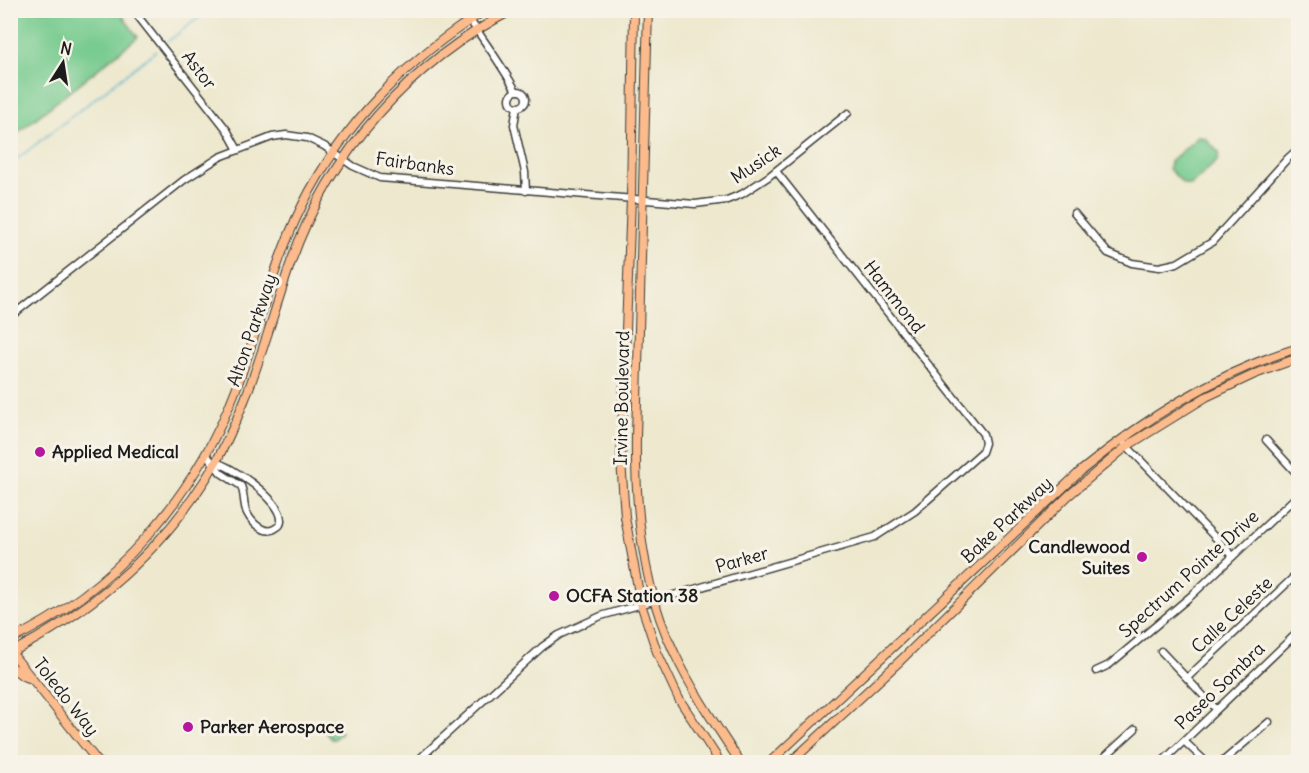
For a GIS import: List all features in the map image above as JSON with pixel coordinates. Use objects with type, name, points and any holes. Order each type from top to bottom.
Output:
[{"type":"main road","name":"Alton Parkway","points":[[10,640],[60,612],[118,565],[164,516],[206,454],[236,388],[289,236],[309,192],[362,115],[399,76],[438,43],[486,10]]},
{"type":"main road","name":"Alton Parkway","points":[[11,652],[44,635],[80,612],[123,577],[175,521],[202,483],[242,406],[301,236],[343,160],[373,121],[410,82],[477,30],[513,10]]},
{"type":"main road","name":"Irvine Boulevard","points":[[648,10],[635,459],[640,525],[655,600],[677,660],[740,762]]},
{"type":"main road","name":"Irvine Boulevard","points":[[633,13],[631,199],[621,459],[625,517],[641,604],[657,652],[679,699],[720,762]]},
{"type":"main road","name":"Bake Parkway","points":[[770,762],[1082,470],[1121,439],[1168,407],[1205,386],[1299,348]]},
{"type":"main road","name":"Bake Parkway","points":[[791,762],[901,660],[1068,496],[1127,446],[1206,397],[1254,374],[1299,358]]},
{"type":"main road","name":"Toledo Way","points":[[11,652],[98,762]]},
{"type":"main road","points":[[10,666],[33,680]]},
{"type":"street","name":"Astor","points":[[133,10],[227,130],[238,150]]},
{"type":"street","points":[[463,10],[503,67],[516,91]]},
{"type":"street","points":[[516,91],[522,92],[526,98],[523,105],[512,104],[510,98],[516,91]]},
{"type":"street","points":[[517,106],[514,125],[525,172],[526,191]]},
{"type":"street","name":"Musick","points":[[631,199],[694,204],[727,200],[742,194],[776,171],[848,113]]},
{"type":"street","name":"Fairbanks","points":[[10,317],[203,166],[272,137],[286,135],[307,138],[366,173],[380,178],[631,199]]},
{"type":"street","points":[[1074,213],[1107,253],[1132,263],[1159,267],[1177,262],[1212,242],[1288,158],[1299,149]]},
{"type":"street","name":"Hammond","points":[[776,171],[979,429],[985,443]]},
{"type":"street","points":[[1121,439],[1233,556]]},
{"type":"street","points":[[1266,440],[1299,475]]},
{"type":"street","name":"Parker","points":[[416,762],[548,643],[583,623],[641,604],[875,537],[915,511],[982,452],[985,443]]},
{"type":"street","points":[[206,454],[221,473],[241,486],[244,491],[245,508],[255,524],[267,531],[273,531],[280,525],[278,512],[261,490],[225,464],[214,462]]},
{"type":"street","name":"Spectrum Pointe Drive","points":[[1096,670],[1109,665],[1192,595],[1299,495]]},
{"type":"street","name":"Calle Celeste","points":[[1187,678],[1299,573]]},
{"type":"street","name":"Paseo Sombra","points":[[1162,762],[1299,632]]},
{"type":"street","points":[[1292,638],[1299,645]]},
{"type":"street","points":[[1161,651],[1216,709]]},
{"type":"street","points":[[1222,762],[1261,726],[1269,722]]},
{"type":"street","points":[[1099,762],[1135,729]]},
{"type":"street","points":[[1185,742],[1206,762]]},
{"type":"green space","points":[[11,10],[119,11],[138,37],[11,138]]},
{"type":"green space","points":[[1198,137],[1205,138],[1219,153],[1218,160],[1191,185],[1184,184],[1169,169],[1170,162]]},
{"type":"green space","points":[[329,718],[341,732],[334,739],[331,739],[321,726]]},
{"type":"waterway","points":[[167,42],[209,10]]},
{"type":"waterway","points":[[17,159],[156,51]]},
{"type":"place","name":"Applied Medical","points":[[40,452]]},
{"type":"place","name":"Candlewood Suites","points":[[1142,557]]},
{"type":"place","name":"OCFA Station 38","points":[[554,596]]},
{"type":"place","name":"Parker Aerospace","points":[[188,727]]}]
